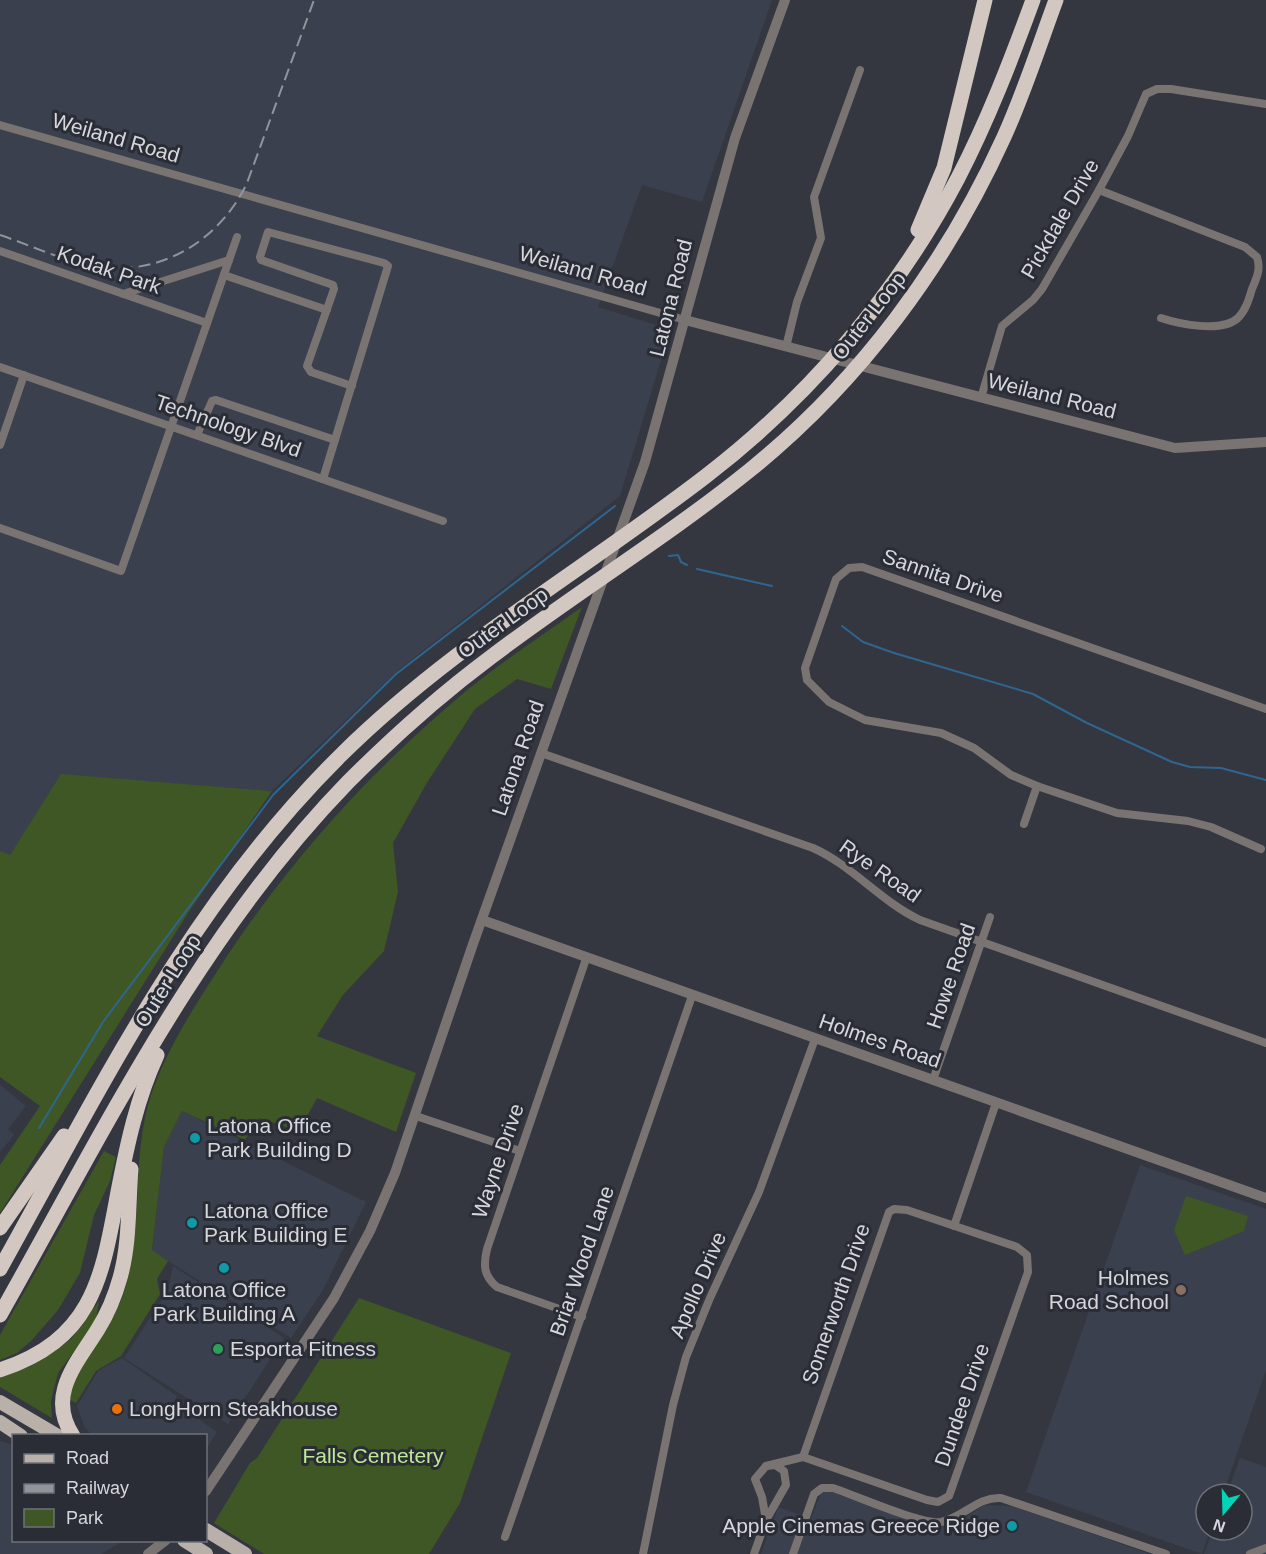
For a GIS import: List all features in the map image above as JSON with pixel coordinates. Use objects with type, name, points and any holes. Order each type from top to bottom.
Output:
[{"type":"highway","points":[[890,287],[942,173],[985,0]]},
{"type":"highway","name":"Outer Loop","points":[[0,1269],[163,977],[252,853],[316,781],[374,723],[422,681],[650,517],[744,445],[849,341],[926,235],[963,168],[993,105],[1032,0]]},
{"type":"highway","name":"Outer Loop","points":[[0,1315],[157,1038],[219,941],[297,838],[375,755],[471,672],[699,510],[759,463],[842,384],[874,347],[928,274],[980,187],[1015,111],[1056,0]]},
{"type":"highway","points":[[5,1369],[33,1356],[60,1337],[77,1319],[95,1290],[104,1266],[129,1140],[139,1103],[156,1056],[219,941]]},
{"type":"highway","points":[[0,1228],[120,1053]]},
{"type":"highway","points":[[72,1434],[63,1414],[62,1389],[69,1373],[106,1315],[121,1276],[127,1242],[131,1159],[139,1103]]},
{"type":"main road","points":[[0,1402],[55,1434]]},
{"type":"main road","points":[[0,1422],[18,1434]]},
{"type":"main road","points":[[207,1531],[245,1554]]},
{"type":"main road","points":[[187,1542],[206,1554]]},
{"type":"street","name":"Latona Road","points":[[207,1490],[308,1341],[341,1287],[380,1210],[416,1116],[482,920],[645,462],[735,138],[785,0]]},
{"type":"street","points":[[786,347],[797,302],[821,238],[814,197],[860,70]]},
{"type":"street","name":"Pickdale Drive","points":[[981,398],[1002,327],[1042,289],[1128,136],[1146,94],[1157,89],[1266,104]]},
{"type":"street","name":"Weiland Road","points":[[0,125],[685,320],[1175,448],[1266,442]]},
{"type":"street","points":[[1099,190],[1245,247],[1257,257],[1259,272],[1243,312],[1234,321],[1220,325],[1184,326],[1161,318]]},
{"type":"street","points":[[323,479],[388,266],[268,232],[261,260],[333,285],[334,289],[308,369],[351,386]]},
{"type":"street","points":[[0,528],[121,571],[237,237]]},
{"type":"street","name":"Kodak Park","points":[[0,251],[207,323]]},
{"type":"street","points":[[123,294],[229,260]]},
{"type":"street","points":[[224,275],[327,310]]},
{"type":"street","name":"Technology Blvd","points":[[0,367],[443,521]]},
{"type":"street","points":[[0,445],[24,375]]},
{"type":"street","points":[[197,435],[212,401],[216,400],[335,440]]},
{"type":"street","name":"Sannita Drive","points":[[1261,849],[1211,827],[1179,820],[1117,813],[1037,786],[1002,770],[963,741],[934,731],[865,720],[841,710],[812,686],[805,674],[806,662],[834,584],[840,574],[854,567],[870,569],[1266,709]]},
{"type":"street","name":"Rye Road","points":[[541,753],[813,848],[843,864],[872,890],[903,911],[982,942],[1266,1043]]},
{"type":"street","points":[[1024,824],[1037,786]]},
{"type":"street","name":"Howe Road","points":[[933,1080],[990,917]]},
{"type":"street","name":"Holmes Road","points":[[482,920],[586,959],[1266,1198]]},
{"type":"street","name":"Wayne Drive","points":[[582,1317],[497,1287],[486,1274],[484,1267],[487,1249],[586,959]]},
{"type":"street","name":"Briar Wood Lane","points":[[506,1538],[692,996]]},
{"type":"street","name":"Apollo Drive","points":[[643,1554],[673,1405],[686,1358],[710,1298],[759,1192],[815,1039]]},
{"type":"street","points":[[954,1226],[996,1103]]},
{"type":"street","points":[[416,1116],[520,1151]]},
{"type":"street","name":"Somerworth Drive","points":[[803,1457],[885,1217],[894,1209],[900,1209],[954,1226]]},
{"type":"street","name":"Dundee Drive","points":[[803,1457],[927,1500],[938,1502],[949,1496],[1029,1266],[1027,1255],[1017,1247],[954,1226]]},
{"type":"street","points":[[765,1520],[762,1497],[755,1479],[766,1466],[803,1457]]},
{"type":"street","points":[[754,1554],[765,1520],[786,1485],[787,1478],[780,1467],[766,1466]]},
{"type":"street","points":[[793,1554],[814,1493],[822,1488],[833,1488],[936,1522],[957,1516],[988,1499],[1001,1498],[1166,1554]]},
{"type":"street","points":[[148,1554],[163,1542]]},
{"type":"street","points":[[1250,1554],[1266,1548]]},
{"type":"shaded area","points":[[0,0],[772,0],[702,202],[642,185],[598,307],[656,325],[666,333],[667,340],[620,496],[396,672],[272,791],[61,775],[10,855],[0,851]]},
{"type":"shaded area","points":[[0,1085],[26,1106],[8,1129],[14,1135],[0,1152]]},
{"type":"shaded area","points":[[182,1111],[366,1202],[323,1290],[291,1338],[152,1251],[164,1147]]},
{"type":"shaded area","name":"Holmes Road School","points":[[1140,1165],[1266,1209],[1266,1370],[1227,1482],[1194,1482],[1194,1542],[1206,1542],[1202,1554],[1026,1492]]},
{"type":"shaded area","points":[[173,1266],[284,1338],[228,1424],[124,1358],[168,1290]]},
{"type":"shaded area","points":[[122,1358],[177,1396],[174,1402],[217,1432],[207,1447],[207,1434],[92,1434],[85,1428],[77,1406],[98,1371]]},
{"type":"shaded area","points":[[0,1441],[12,1445],[12,1542],[121,1542],[101,1554],[0,1554]]},
{"type":"shaded area","points":[[1240,1458],[1266,1467],[1266,1554],[1204,1554],[1208,1542],[1254,1542],[1254,1482],[1231,1482]]},
{"type":"shaded area","points":[[828,1491],[939,1527],[957,1523],[984,1505],[1012,1506],[1150,1554],[761,1554],[778,1507],[811,1519],[821,1493]]},
{"type":"green space","points":[[582,607],[551,689],[517,679],[475,709],[428,781],[393,843],[398,892],[384,951],[343,995],[317,1036],[416,1073],[396,1132],[317,1098],[299,1131],[259,1118],[245,1140],[182,1111],[164,1147],[152,1250],[168,1261],[157,1279],[160,1294],[121,1356],[96,1371],[76,1403],[67,1398],[78,1371],[117,1308],[130,1270],[141,1145],[151,1095],[172,1046],[218,970],[244,931],[301,856],[363,786],[396,753],[480,680]]},
{"type":"green space","points":[[61,774],[272,791],[188,913],[0,1213],[0,1165],[40,1106],[0,1077],[0,851],[10,855]]},
{"type":"green space","points":[[104,1151],[116,1157],[110,1181],[94,1215],[80,1273],[58,1310],[32,1340],[17,1353],[0,1360],[0,1335]]},
{"type":"green space","points":[[1186,1196],[1248,1216],[1244,1231],[1185,1255],[1174,1230]]},
{"type":"green space","name":"Falls Cemetery","points":[[359,1298],[511,1353],[460,1503],[429,1554],[264,1554],[214,1523],[250,1463],[257,1458]]},
{"type":"green space","points":[[99,1301],[96,1321],[58,1373],[51,1401],[52,1418],[0,1387],[0,1378],[33,1365],[70,1340]]},
{"type":"waterway","points":[[39,1128],[103,1022],[273,795],[396,674],[615,506]]},
{"type":"waterway","points":[[669,556],[678,555],[681,562],[687,565]]},
{"type":"waterway","points":[[697,569],[772,586]]},
{"type":"waterway","points":[[842,626],[863,642],[1033,694],[1087,723],[1172,762],[1190,767],[1221,768],[1266,780]]},
{"type":"railway","points":[[0,235],[80,263],[116,268],[163,261],[203,238],[220,223],[235,204],[247,183],[314,0]]},
{"type":"place","name":"Latona Office Park Building D","points":[[195,1138]]},
{"type":"place","name":"Latona Office Park Building E","points":[[192,1223]]},
{"type":"place","name":"Latona Office Park Building A","points":[[224,1268]]},
{"type":"place","name":"Holmes Road School","points":[[1181,1290]]},
{"type":"place","name":"Esporta Fitness","points":[[218,1349]]},
{"type":"place","name":"LongHorn Steakhouse","points":[[117,1409]]},
{"type":"place","name":"Apple Cinemas Greece Ridge","points":[[1012,1526]]}]
